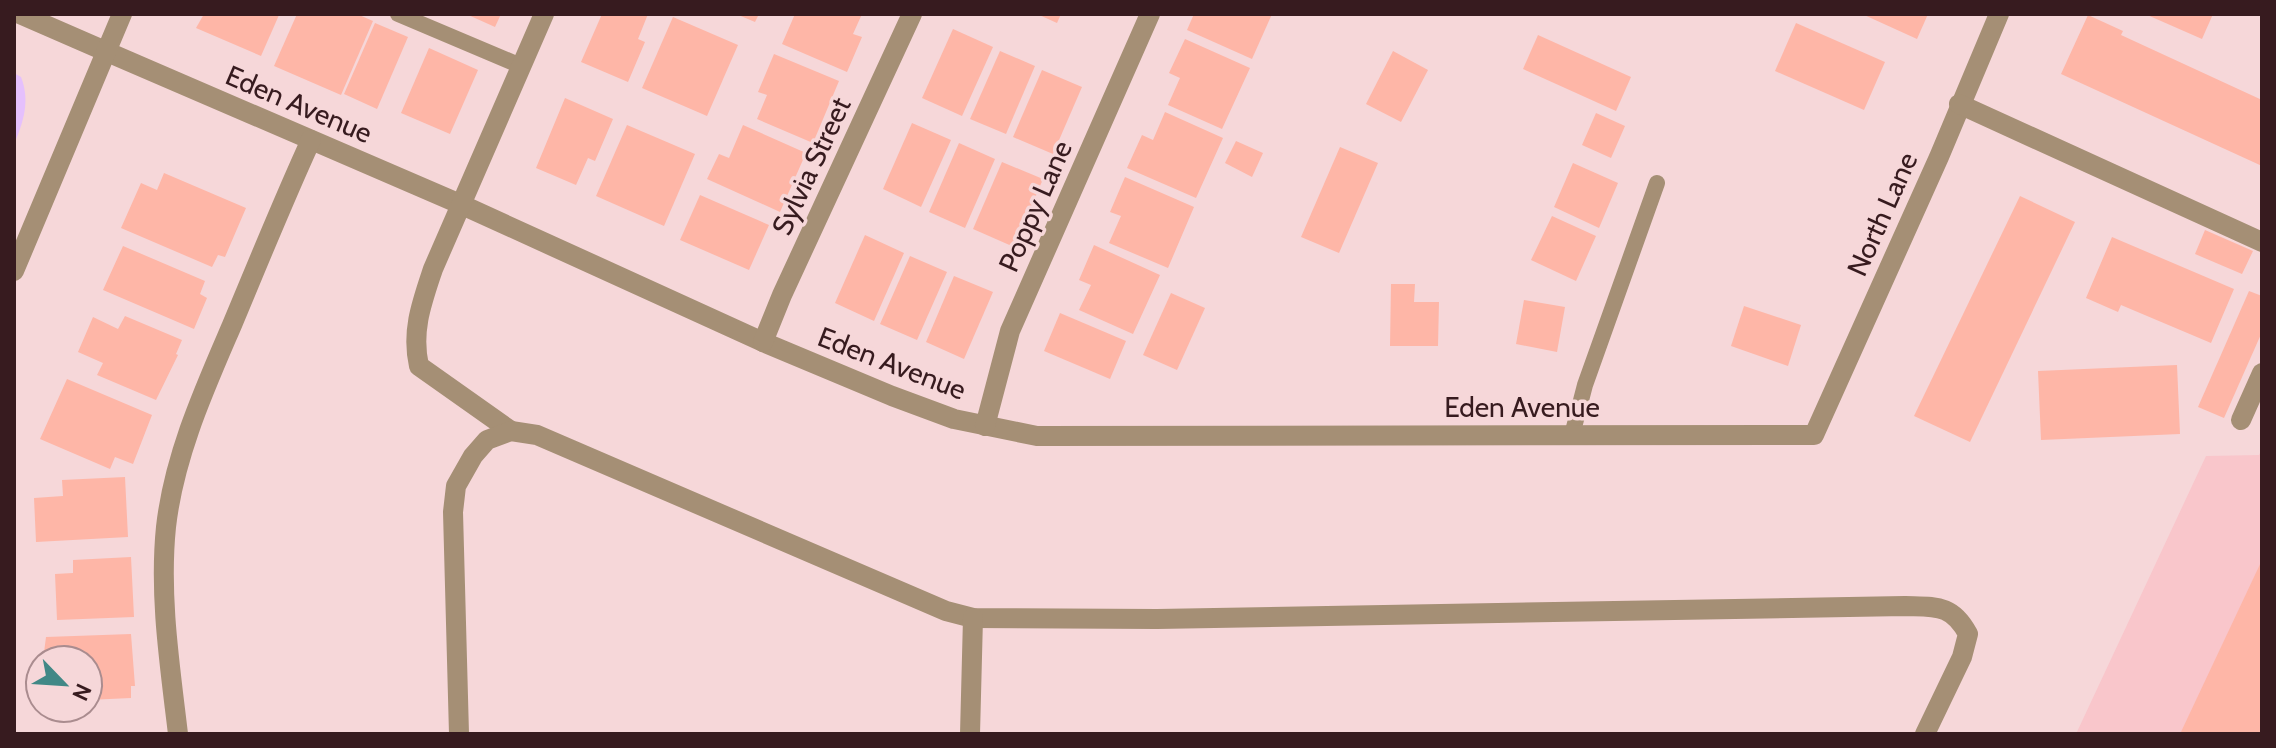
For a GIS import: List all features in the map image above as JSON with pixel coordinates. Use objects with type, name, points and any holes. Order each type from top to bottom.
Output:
[{"type":"street","name":"Eden Avenue","points":[[20,14],[460,204],[763,342],[954,419],[1037,436],[1814,435]]},
{"type":"street","points":[[14,271],[122,14]]},
{"type":"street","points":[[544,14],[460,204],[419,309],[414,345],[419,366],[511,431],[537,435],[946,611],[973,618],[1141,619],[1873,606],[1944,608],[1962,622],[1968,634],[1962,657],[1925,734]]},
{"type":"street","name":"Sylvia Street","points":[[763,342],[912,14]]},
{"type":"street","name":"Poppy Lane","points":[[985,426],[1010,331],[1150,14]]},
{"type":"street","name":"North Lane","points":[[1814,435],[1939,157],[1999,14]]},
{"type":"street","points":[[1959,104],[2262,242]]},
{"type":"street","points":[[178,734],[164,585],[166,528],[175,480],[192,419],[311,140]]},
{"type":"street","points":[[2241,420],[2262,373]]},
{"type":"street","points":[[459,734],[453,512],[456,486],[473,456],[487,440],[511,431]]},
{"type":"street","points":[[970,734],[973,618]]},
{"type":"lane","points":[[398,14],[521,66]]},
{"type":"lane","points":[[1572,435],[1585,385],[1657,183]]},
{"type":"shaded area","points":[[14,73],[21,77],[25,102],[14,144]]},
{"type":"shaded area","points":[[2262,449],[2262,734],[2076,734],[2206,456],[2259,455]]},
{"type":"building","points":[[204,14],[279,15],[261,56],[196,28]]},
{"type":"building","points":[[297,14],[357,14],[373,21],[341,95],[274,66]]},
{"type":"building","points":[[466,14],[501,14],[495,27]]},
{"type":"building","points":[[602,14],[648,14],[638,39],[645,42],[628,82],[581,62]]},
{"type":"building","points":[[736,14],[759,14],[755,22]]},
{"type":"building","points":[[795,14],[862,14],[853,34],[862,37],[847,72],[782,44]]},
{"type":"building","points":[[1037,14],[1061,14],[1057,23]]},
{"type":"building","points":[[1194,14],[1272,14],[1252,59],[1187,30]]},
{"type":"building","points":[[1862,14],[1928,14],[1917,39]]},
{"type":"building","points":[[2145,14],[2213,14],[2202,39]]},
{"type":"building","points":[[2088,15],[2123,31],[2121,35],[2262,100],[2262,166],[2061,74]]},
{"type":"building","points":[[673,17],[738,45],[707,116],[642,88]]},
{"type":"building","points":[[375,23],[408,37],[377,109],[344,94]]},
{"type":"building","points":[[1796,23],[1885,62],[1864,110],[1775,71]]},
{"type":"building","points":[[953,29],[993,47],[962,116],[922,98]]},
{"type":"building","points":[[1538,35],[1631,77],[1616,111],[1523,69]]},
{"type":"building","points":[[1185,39],[1250,68],[1222,129],[1168,105],[1180,78],[1169,73]]},
{"type":"building","points":[[429,48],[478,70],[450,134],[401,113]]},
{"type":"building","points":[[1000,51],[1035,66],[1006,134],[970,119]]},
{"type":"building","points":[[1393,51],[1428,70],[1401,122],[1366,104]]},
{"type":"building","points":[[774,54],[839,81],[813,143],[757,119],[767,95],[758,92]]},
{"type":"building","points":[[1042,70],[1082,87],[1053,154],[1013,137]]},
{"type":"building","points":[[565,98],[613,119],[595,161],[588,158],[576,185],[536,168]]},
{"type":"building","points":[[1165,112],[1223,138],[1196,198],[1127,168],[1142,135],[1153,140]]},
{"type":"building","points":[[1596,113],[1625,126],[1611,158],[1582,145]]},
{"type":"building","points":[[912,123],[951,140],[921,207],[883,189]]},
{"type":"building","points":[[627,125],[695,154],[664,226],[596,196]]},
{"type":"building","points":[[743,125],[806,153],[780,212],[707,179],[719,154],[729,158]]},
{"type":"building","points":[[1236,141],[1263,153],[1252,177],[1225,163]]},
{"type":"building","points":[[959,143],[995,159],[965,228],[929,212]]},
{"type":"building","points":[[1340,147],[1378,163],[1339,253],[1301,237]]},
{"type":"building","points":[[1002,162],[1043,179],[1014,247],[973,229]]},
{"type":"building","points":[[1573,163],[1618,183],[1599,228],[1554,207]]},
{"type":"building","points":[[164,173],[246,208],[225,257],[218,255],[212,267],[121,228],[141,183],[157,190]]},
{"type":"building","points":[[1125,177],[1194,207],[1168,268],[1109,243],[1121,216],[1110,212]]},
{"type":"building","points":[[700,195],[769,225],[749,270],[680,240]]},
{"type":"building","points":[[2020,196],[2075,222],[1970,442],[1914,416]]},
{"type":"building","points":[[1552,216],[1596,236],[1576,281],[1531,260]]},
{"type":"building","points":[[2205,230],[2253,251],[2242,274],[2195,254]]},
{"type":"building","points":[[865,235],[904,253],[874,321],[835,303]]},
{"type":"building","points":[[2112,237],[2234,289],[2211,343],[2121,305],[2118,312],[2086,298]]},
{"type":"building","points":[[1094,245],[1160,275],[1133,334],[1079,310],[1091,285],[1079,280]]},
{"type":"building","points":[[123,246],[205,281],[200,294],[207,298],[194,329],[103,290]]},
{"type":"building","points":[[910,256],[947,272],[917,340],[880,324]]},
{"type":"building","points":[[954,276],[993,292],[964,359],[926,342]]},
{"type":"building","points":[[1391,284],[1415,284],[1414,302],[1439,302],[1438,346],[1390,346]]},
{"type":"building","points":[[2249,291],[2262,296],[2262,332],[2224,418],[2198,407]]},
{"type":"building","points":[[1171,293],[1205,308],[1177,370],[1143,355]]},
{"type":"building","points":[[1524,300],[1565,307],[1557,352],[1516,344]]},
{"type":"building","points":[[1744,306],[1801,325],[1788,366],[1731,346]]},
{"type":"building","points":[[1060,313],[1126,341],[1110,379],[1044,351]]},
{"type":"building","points":[[125,316],[182,340],[156,400],[97,375],[103,363],[78,352],[93,317],[118,329]]},
{"type":"building","points":[[2177,365],[2180,434],[2041,440],[2038,371]]},
{"type":"building","points":[[67,379],[152,415],[133,464],[115,457],[110,469],[40,439]]},
{"type":"building","points":[[125,477],[128,537],[36,542],[34,498],[63,496],[62,480]]},
{"type":"building","points":[[131,557],[134,617],[57,620],[55,574],[73,573],[73,560]]},
{"type":"building","points":[[2262,560],[2262,734],[2180,734]]},
{"type":"building","points":[[131,634],[135,686],[131,686],[131,698],[104,699],[104,644],[45,644],[46,637]]}]
